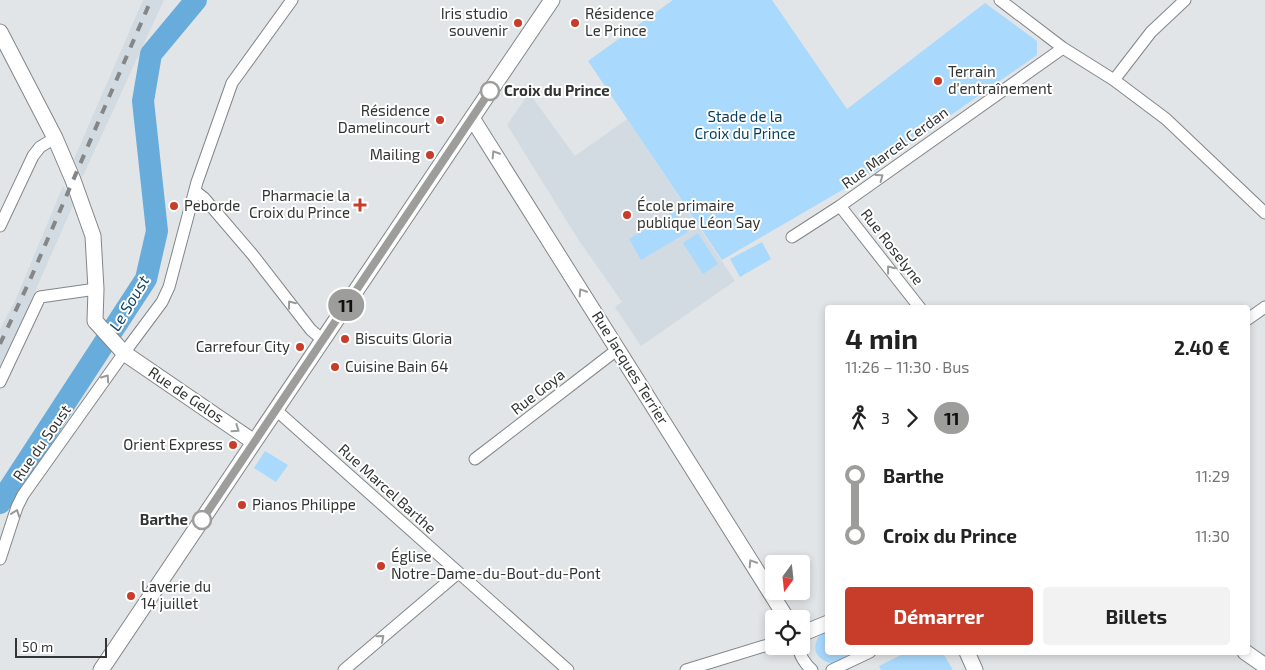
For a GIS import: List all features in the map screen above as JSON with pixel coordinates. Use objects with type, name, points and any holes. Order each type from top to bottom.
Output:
[{"type":"street","name":"Rue du Soust","points":[[0,559],[17,507],[23,495],[121,350],[162,302],[169,287],[195,191],[232,83],[292,0]]},
{"type":"street","points":[[101,670],[552,0]]},
{"type":"street","points":[[1000,0],[1062,48],[1114,80],[1166,119],[1265,213]]},
{"type":"street","points":[[1114,80],[1151,32],[1185,0]]},
{"type":"street","points":[[0,32],[55,138],[73,180],[93,236],[96,289],[40,297],[0,382]]},
{"type":"street","name":"Rue Marcel Cerdan","points":[[792,237],[840,206],[1062,48]]},
{"type":"street","name":"Rue Jacques Terrier","points":[[472,118],[781,610]]},
{"type":"street","points":[[0,226],[33,156],[40,146],[55,138]]},
{"type":"street","points":[[195,191],[204,198],[252,254],[311,330],[323,340]]},
{"type":"street","name":"Rue Roselyne","points":[[840,206],[918,305]]},
{"type":"street","name":"Rue de Gelos","points":[[96,289],[95,321],[121,350],[254,442]]},
{"type":"street","points":[[1250,318],[1265,307]]},
{"type":"street","name":"Rue Goya","points":[[475,459],[618,349]]},
{"type":"street","name":"Rue Marcel Barthe","points":[[276,410],[568,670]]},
{"type":"street","points":[[344,670],[458,573]]},
{"type":"street","points":[[810,630],[825,624]]},
{"type":"street","points":[[686,670],[765,646]]},
{"type":"street","points":[[801,655],[809,669]]},
{"type":"street","points":[[832,670],[864,655]]},
{"type":"street","points":[[968,655],[976,670]]},
{"type":"street","points":[[1249,655],[1265,666]]},
{"type":"shaded area","points":[[143,0],[164,0],[82,178],[74,159]]},
{"type":"shaded area","name":"École primaire publique Léon Say","points":[[529,93],[575,156],[627,119],[735,281],[641,346],[615,307],[622,302],[578,239],[507,125]]},
{"type":"shaded area","points":[[63,186],[74,203],[14,339],[0,366],[0,329],[15,301]]},
{"type":"green space","name":"Stade de la Croix du Prince","points":[[673,0],[772,0],[847,109],[985,3],[1037,41],[1037,55],[885,161],[880,168],[722,260],[588,61]]},
{"type":"green space","points":[[675,211],[688,232],[641,260],[629,239]]},
{"type":"green space","points":[[698,233],[718,264],[703,274],[683,243]]},
{"type":"green space","points":[[762,242],[771,259],[740,277],[730,259]]},
{"type":"green space","points":[[265,451],[288,465],[276,482],[254,468]]},
{"type":"green space","points":[[825,633],[825,655],[853,655],[833,664],[823,660],[817,655],[815,647],[818,637]]},
{"type":"green space","points":[[901,655],[944,655],[953,670],[881,670],[879,666]]},
{"type":"waterway","name":"Le Soust","points":[[0,503],[146,279],[157,231],[143,101],[151,54],[196,0]]},
{"type":"railway","points":[[0,344],[30,280],[151,0]]},
{"type":"bus line","name":"11","points":[[202,520],[490,91]]},
{"type":"place","name":"Iris studio souvenir","points":[[518,23]]},
{"type":"place","name":"Résidence Le Prince","points":[[575,23]]},
{"type":"place","name":"Terrain d'entraînement","points":[[938,81]]},
{"type":"place","name":"Croix du Prince","points":[[490,91]]},
{"type":"place","name":"Résidence Damelincourt","points":[[440,120]]},
{"type":"place","name":"Mailing","points":[[430,155]]},
{"type":"place","name":"Pharmacie la Croix du Prince","points":[[360,205]]},
{"type":"place","name":"Peborde","points":[[174,206]]},
{"type":"place","name":"École primaire publique Léon Say","points":[[627,215]]},
{"type":"place","name":"Biscuits Gloria","points":[[345,339]]},
{"type":"place","name":"Carrefour City","points":[[300,347]]},
{"type":"place","name":"Cuisine Bain 64","points":[[335,367]]},
{"type":"place","name":"Orient Express","points":[[233,445]]},
{"type":"place","name":"Pianos Philippe","points":[[242,505]]},
{"type":"place","name":"Barthe","points":[[202,520]]},
{"type":"place","name":"Église Notre-Dame-du-Bout-du-Pont","points":[[381,566]]},
{"type":"place","name":"Laverie du 14 juillet","points":[[131,596]]}]
